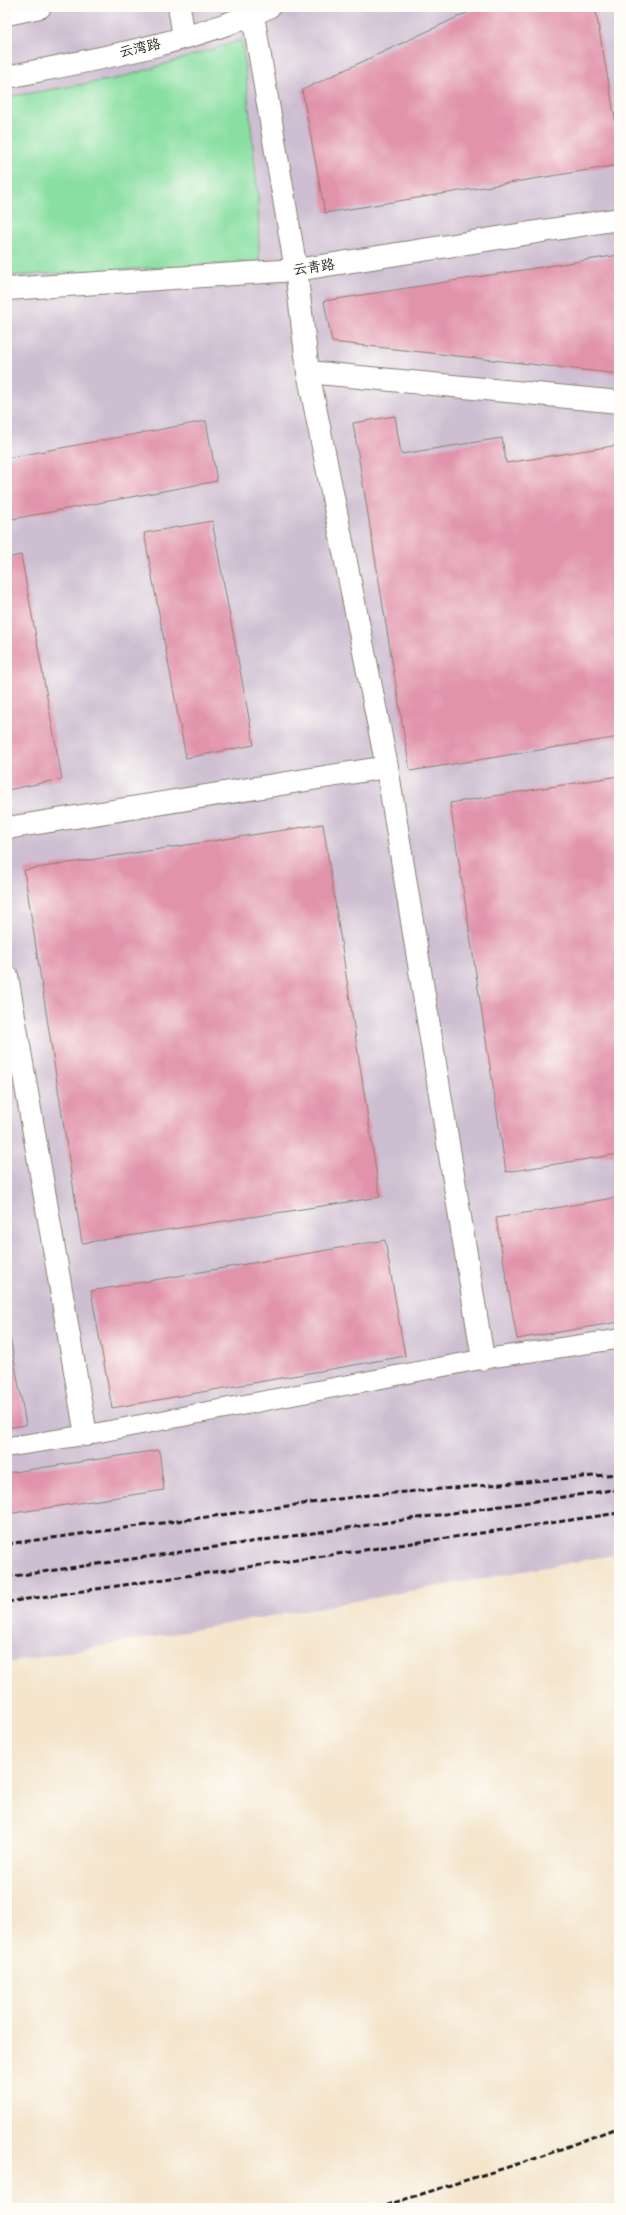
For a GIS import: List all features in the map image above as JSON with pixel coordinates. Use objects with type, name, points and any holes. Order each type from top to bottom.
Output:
[{"type":"street","points":[[7,14],[40,7]]},
{"type":"street","points":[[179,7],[184,37]]},
{"type":"street","points":[[257,10],[296,270],[308,372],[387,767],[483,1359]]},
{"type":"street","name":"云湾路","points":[[7,77],[184,37],[257,10]]},
{"type":"street","name":"云青路","points":[[7,289],[296,270],[619,219]]},
{"type":"street","points":[[308,372],[619,402]]},
{"type":"street","points":[[7,828],[387,767]]},
{"type":"street","points":[[7,976],[86,1435]]},
{"type":"lane","points":[[7,1447],[86,1435],[483,1359],[619,1338]]},
{"type":"shaded area","points":[[7,7],[619,7],[619,1554],[7,1663]]},
{"type":"green space","points":[[242,40],[258,195],[259,262],[7,276],[7,97],[120,78]]},
{"type":"building","points":[[479,7],[595,7],[619,141],[619,165],[325,213],[302,90]]},
{"type":"building","points":[[619,255],[619,374],[332,342],[324,301]]},
{"type":"building","points":[[395,416],[401,454],[502,438],[506,463],[619,445],[619,737],[410,771],[353,423]]},
{"type":"building","points":[[206,421],[217,481],[7,520],[7,458]]},
{"type":"building","points":[[212,521],[254,745],[186,758],[144,533]]},
{"type":"building","points":[[21,555],[62,779],[7,790],[7,558]]},
{"type":"building","points":[[619,776],[619,1154],[506,1172],[450,803]]},
{"type":"building","points":[[323,824],[380,1197],[82,1243],[24,870]]},
{"type":"building","points":[[619,1197],[619,1322],[517,1339],[496,1218]]},
{"type":"building","points":[[385,1240],[405,1356],[112,1408],[91,1291]]},
{"type":"building","points":[[7,1321],[26,1425],[7,1428]]},
{"type":"building","points":[[159,1450],[164,1490],[7,1514],[7,1473]]},
{"type":"railway","points":[[7,1544],[369,1495],[619,1474]]},
{"type":"railway","points":[[7,1577],[619,1489]]},
{"type":"railway","points":[[7,1602],[619,1513]]},
{"type":"railway","points":[[377,2208],[537,2158],[619,2127]]}]
